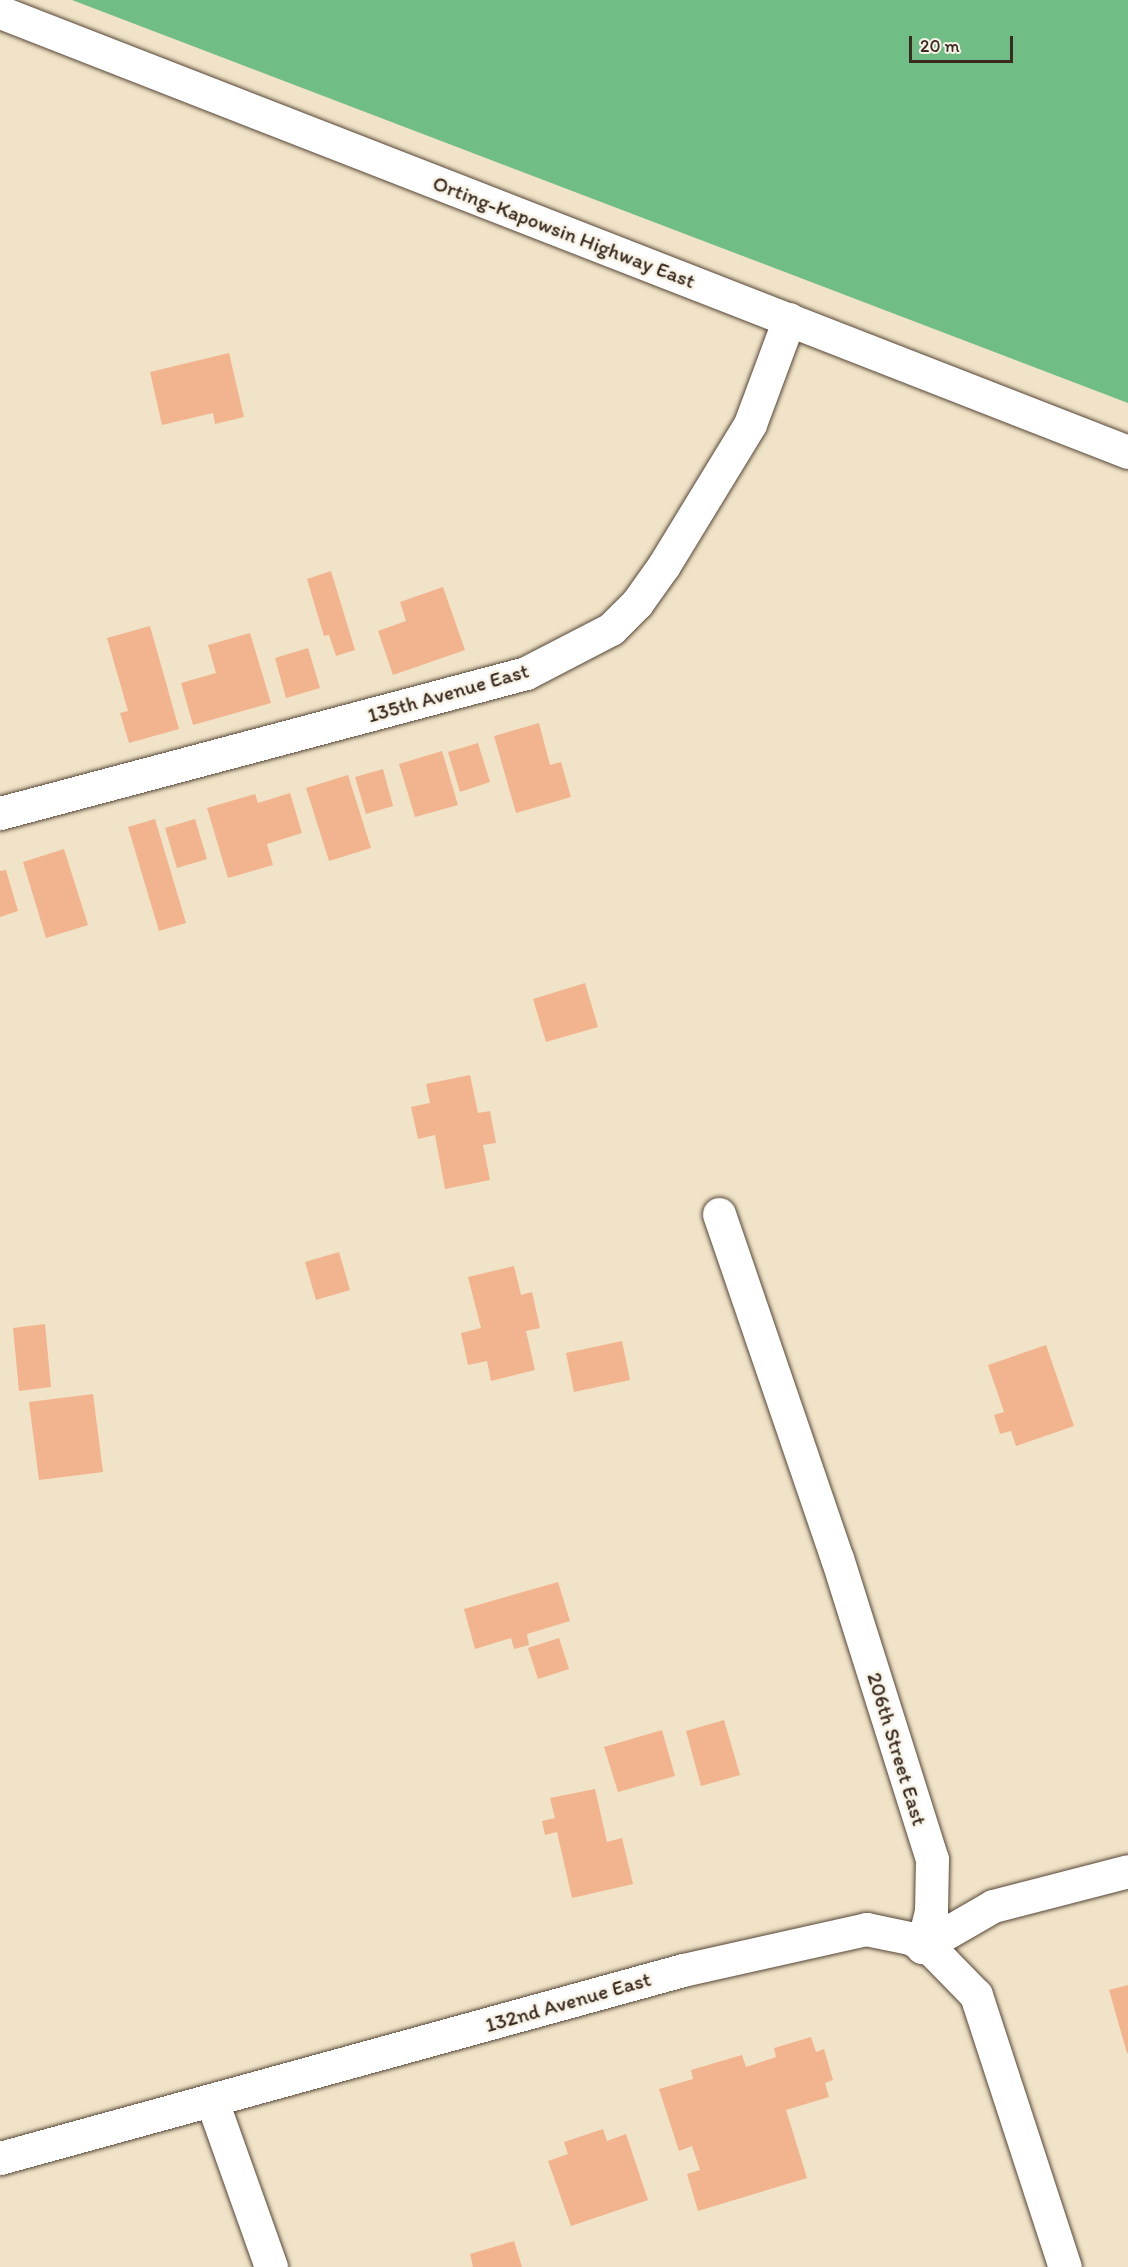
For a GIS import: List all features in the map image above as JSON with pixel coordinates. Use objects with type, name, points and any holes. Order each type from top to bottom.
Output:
[{"type":"street","name":"Orting-Kapowsin Highway East","points":[[0,12],[1128,452]]},
{"type":"street","name":"135th Avenue East","points":[[0,813],[526,674],[611,629],[637,603],[664,565],[750,424],[789,320]]},
{"type":"street","name":"206th Street East","points":[[719,1214],[837,1558],[932,1859],[931,1911],[922,1947]]},
{"type":"street","points":[[922,1947],[993,1906],[1128,1872]]},
{"type":"street","name":"132nd Avenue East","points":[[0,2158],[683,1970],[807,1940],[866,1929],[910,1938],[922,1947]]},
{"type":"street","points":[[922,1947],[934,1952],[976,1995],[1065,2267]]},
{"type":"street","points":[[212,2101],[270,2267]]},
{"type":"green space","points":[[72,0],[1128,0],[1128,403]]},
{"type":"building","points":[[229,353],[244,417],[215,424],[213,413],[162,425],[150,372]]},
{"type":"building","points":[[331,571],[355,650],[336,656],[329,635],[324,636],[307,579]]},
{"type":"building","points":[[443,587],[465,650],[393,675],[378,631],[406,621],[400,602]]},
{"type":"building","points":[[150,626],[179,729],[129,743],[120,713],[128,711],[107,638]]},
{"type":"building","points":[[250,633],[271,703],[193,725],[181,683],[216,673],[208,645]]},
{"type":"building","points":[[308,648],[320,688],[286,698],[275,658]]},
{"type":"building","points":[[539,723],[550,765],[561,762],[571,797],[516,813],[494,736]]},
{"type":"building","points":[[478,743],[490,782],[460,792],[448,752]]},
{"type":"building","points":[[442,751],[458,805],[415,817],[399,764]]},
{"type":"building","points":[[383,769],[393,806],[366,814],[355,777]]},
{"type":"building","points":[[348,775],[371,848],[329,861],[306,788]]},
{"type":"building","points":[[290,793],[302,833],[267,844],[273,865],[228,878],[207,808],[255,794],[258,803]]},
{"type":"building","points":[[155,819],[186,923],[159,931],[128,827]]},
{"type":"building","points":[[195,819],[207,859],[177,868],[165,828]]},
{"type":"building","points":[[64,849],[88,925],[46,938],[23,862]]},
{"type":"building","points":[[6,870],[18,911],[0,917],[0,871]]},
{"type":"building","points":[[585,983],[598,1027],[546,1042],[533,999]]},
{"type":"building","points":[[470,1075],[478,1113],[490,1111],[496,1143],[483,1145],[490,1180],[445,1189],[435,1135],[418,1139],[411,1107],[430,1103],[426,1084]]},
{"type":"building","points":[[339,1252],[350,1290],[316,1300],[305,1262]]},
{"type":"building","points":[[514,1266],[521,1295],[532,1292],[540,1328],[526,1331],[535,1370],[491,1381],[487,1361],[468,1365],[461,1333],[481,1328],[468,1277]]},
{"type":"building","points":[[45,1324],[51,1387],[19,1391],[13,1328]]},
{"type":"building","points":[[622,1341],[630,1380],[574,1392],[566,1353]]},
{"type":"building","points":[[1046,1345],[1074,1426],[1016,1446],[1011,1431],[1000,1434],[994,1415],[1004,1412],[988,1365]]},
{"type":"building","points":[[93,1394],[103,1472],[39,1480],[29,1402]]},
{"type":"building","points":[[558,1582],[570,1621],[527,1634],[529,1645],[514,1649],[511,1638],[475,1649],[464,1609]]},
{"type":"building","points":[[559,1638],[569,1669],[538,1679],[528,1648]]},
{"type":"building","points":[[724,1720],[740,1775],[701,1786],[686,1731]]},
{"type":"building","points":[[662,1730],[675,1776],[618,1792],[604,1747]]},
{"type":"building","points":[[595,1789],[607,1842],[622,1838],[633,1884],[572,1898],[557,1832],[545,1835],[542,1821],[555,1818],[550,1798]]},
{"type":"building","points":[[1128,1985],[1128,2053],[1127,2053],[1109,1990]]},
{"type":"building","points":[[811,2037],[816,2052],[824,2049],[833,2080],[825,2083],[829,2097],[786,2110],[807,2178],[698,2211],[687,2174],[700,2170],[692,2146],[679,2151],[659,2089],[693,2079],[691,2070],[742,2055],[746,2067],[776,2057],[774,2048]]},
{"type":"building","points":[[603,2129],[607,2141],[626,2134],[648,2200],[571,2226],[548,2161],[568,2154],[564,2142]]},
{"type":"building","points":[[514,2241],[522,2267],[473,2267],[470,2254]]}]
